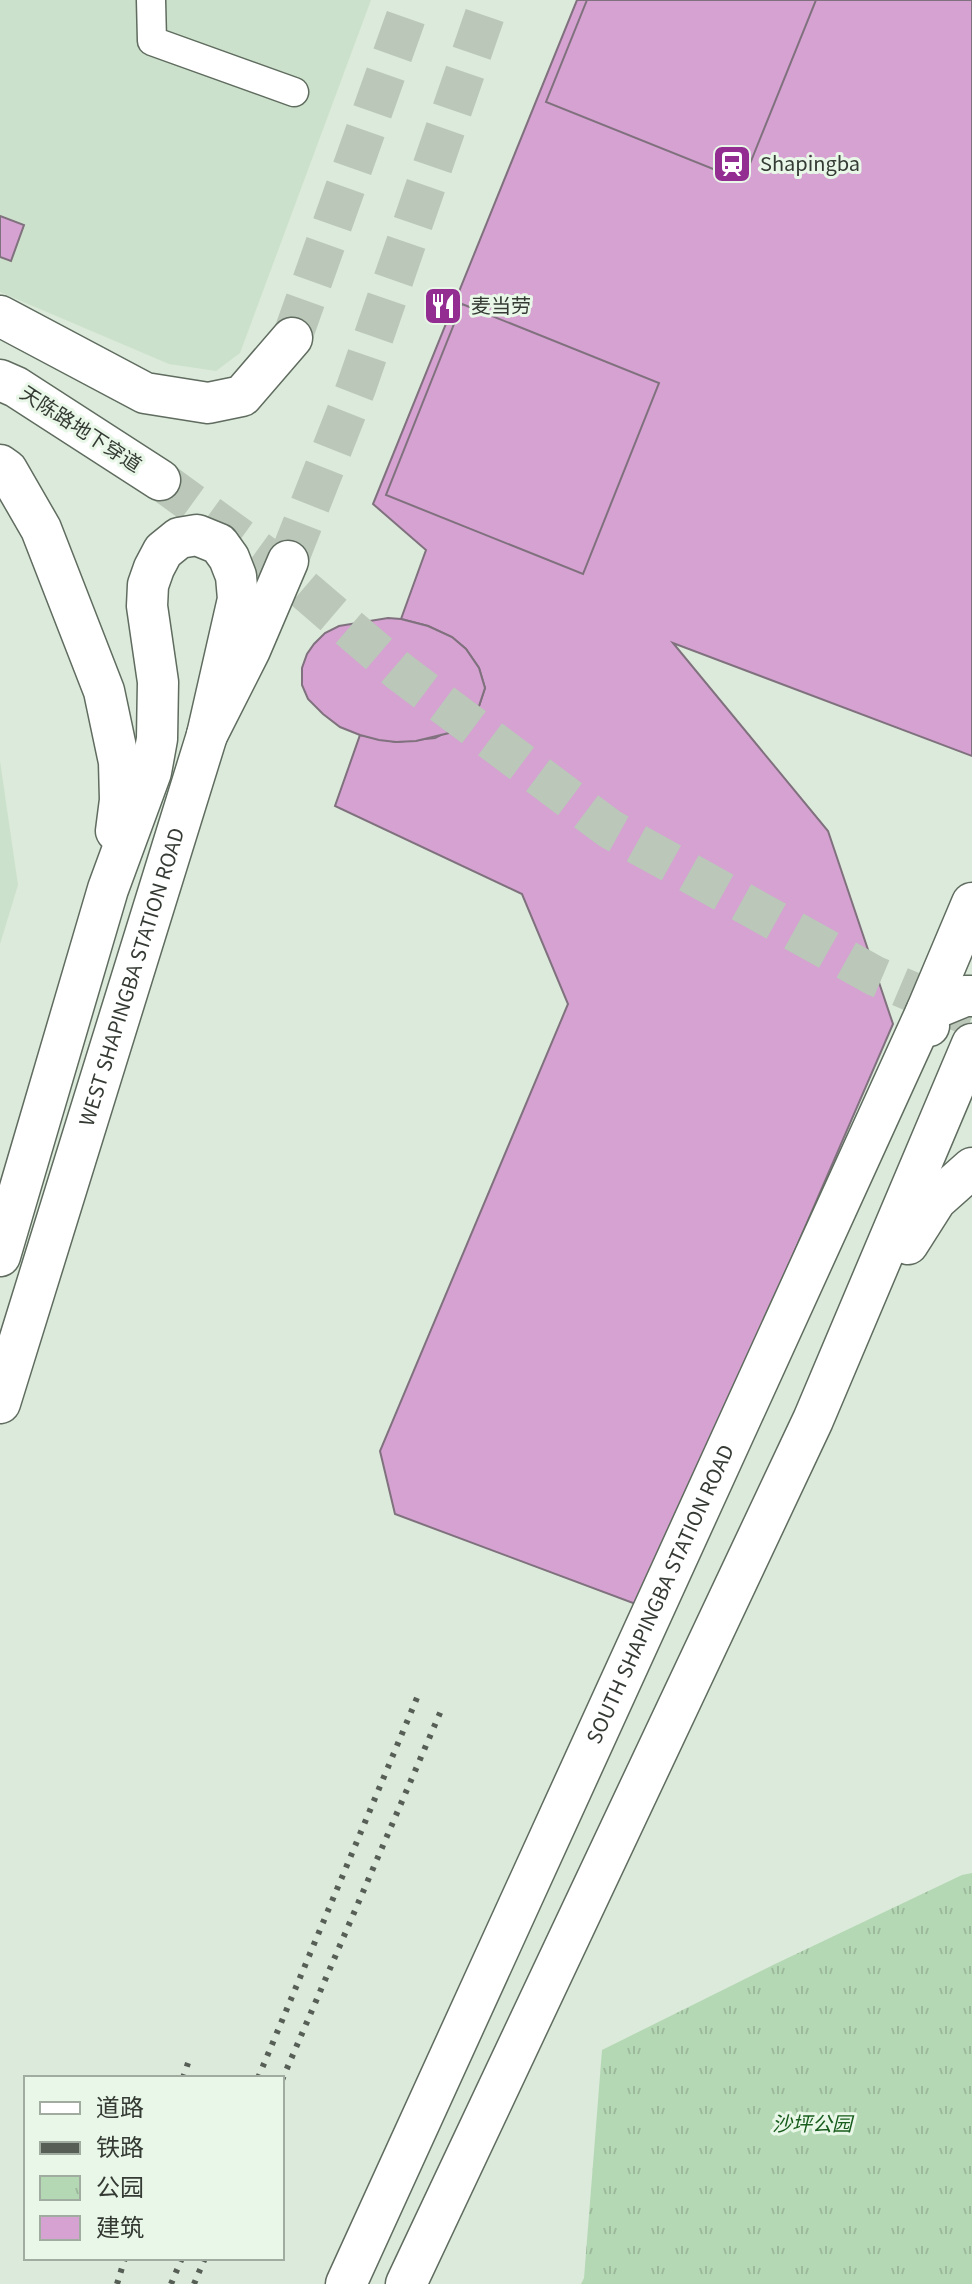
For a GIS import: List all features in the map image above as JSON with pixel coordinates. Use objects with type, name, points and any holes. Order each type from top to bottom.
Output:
[{"type":"main road","points":[[0,316],[145,393],[208,403],[242,396],[292,338]]},
{"type":"main road","name":"天陈路地下穿道","points":[[0,380],[16,387],[160,480]]},
{"type":"main road","points":[[0,465],[7,470],[41,529],[104,691],[119,762],[120,800],[108,889]]},
{"type":"main road","points":[[0,1256],[108,889],[151,772],[157,739],[158,682],[147,606],[148,585],[163,551],[179,538],[197,535],[219,544],[229,558],[236,576],[238,599],[207,735]]},
{"type":"main road","name":"WEST SHAPINGBA STATION ROAD","points":[[0,1403],[207,735],[250,650],[288,561]]},
{"type":"main road","name":"SOUTH SHAPINGBA STATION ROAD","points":[[346,2284],[926,1012],[972,903]]},
{"type":"main road","points":[[964,1092],[935,1053],[926,1012],[972,996]]},
{"type":"main road","points":[[406,2284],[964,1092],[972,1044]]},
{"type":"main road","points":[[813,1420],[929,1211],[936,1200],[972,1168]]},
{"type":"street","points":[[151,0],[152,41],[294,92]]},
{"type":"shaded area","points":[[0,0],[371,0],[240,353],[216,371],[169,364],[0,292]]},
{"type":"shaded area","points":[[0,761],[18,885],[0,944]]},
{"type":"green space","name":"沙坪公园","points":[[972,1873],[972,2284],[581,2284],[584,2278],[602,2050],[773,1965]]},
{"type":"building","name":"Shapingba","points":[[577,0],[972,0],[972,756],[673,643],[828,831],[893,1024],[641,1606],[395,1514],[380,1451],[568,1004],[522,894],[335,806],[360,735],[396,742],[435,738],[470,718],[479,706],[485,688],[479,668],[466,649],[452,637],[401,619],[426,550],[373,504]]},
{"type":"building","points":[[587,0],[816,0],[743,181],[546,102]]},
{"type":"building","points":[[0,216],[24,225],[11,261],[0,257]]},
{"type":"building","points":[[462,304],[659,383],[583,574],[386,495]]},
{"type":"building","points":[[388,618],[428,626],[452,637],[466,649],[479,668],[485,688],[479,706],[470,718],[449,733],[416,741],[379,740],[340,727],[308,699],[302,685],[302,668],[314,644],[325,633],[339,626]]},
{"type":"tunnel","points":[[292,338],[412,0]]},
{"type":"tunnel","points":[[288,561],[356,388],[490,0]]},
{"type":"tunnel","points":[[160,480],[266,557],[400,672],[610,829],[875,976],[972,1017]]},
{"type":"railway","points":[[259,2076],[419,1693]]},
{"type":"railway","points":[[284,2076],[443,1706]]},
{"type":"railway","points":[[184,2076],[188,2063]]},
{"type":"railway","points":[[117,2284],[124,2260]]},
{"type":"railway","points":[[171,2284],[181,2260]]},
{"type":"railway","points":[[194,2284],[204,2260]]},
{"type":"place","name":"Shapingba","points":[[732,164]]},
{"type":"place","name":"麦当劳","points":[[443,306]]}]
